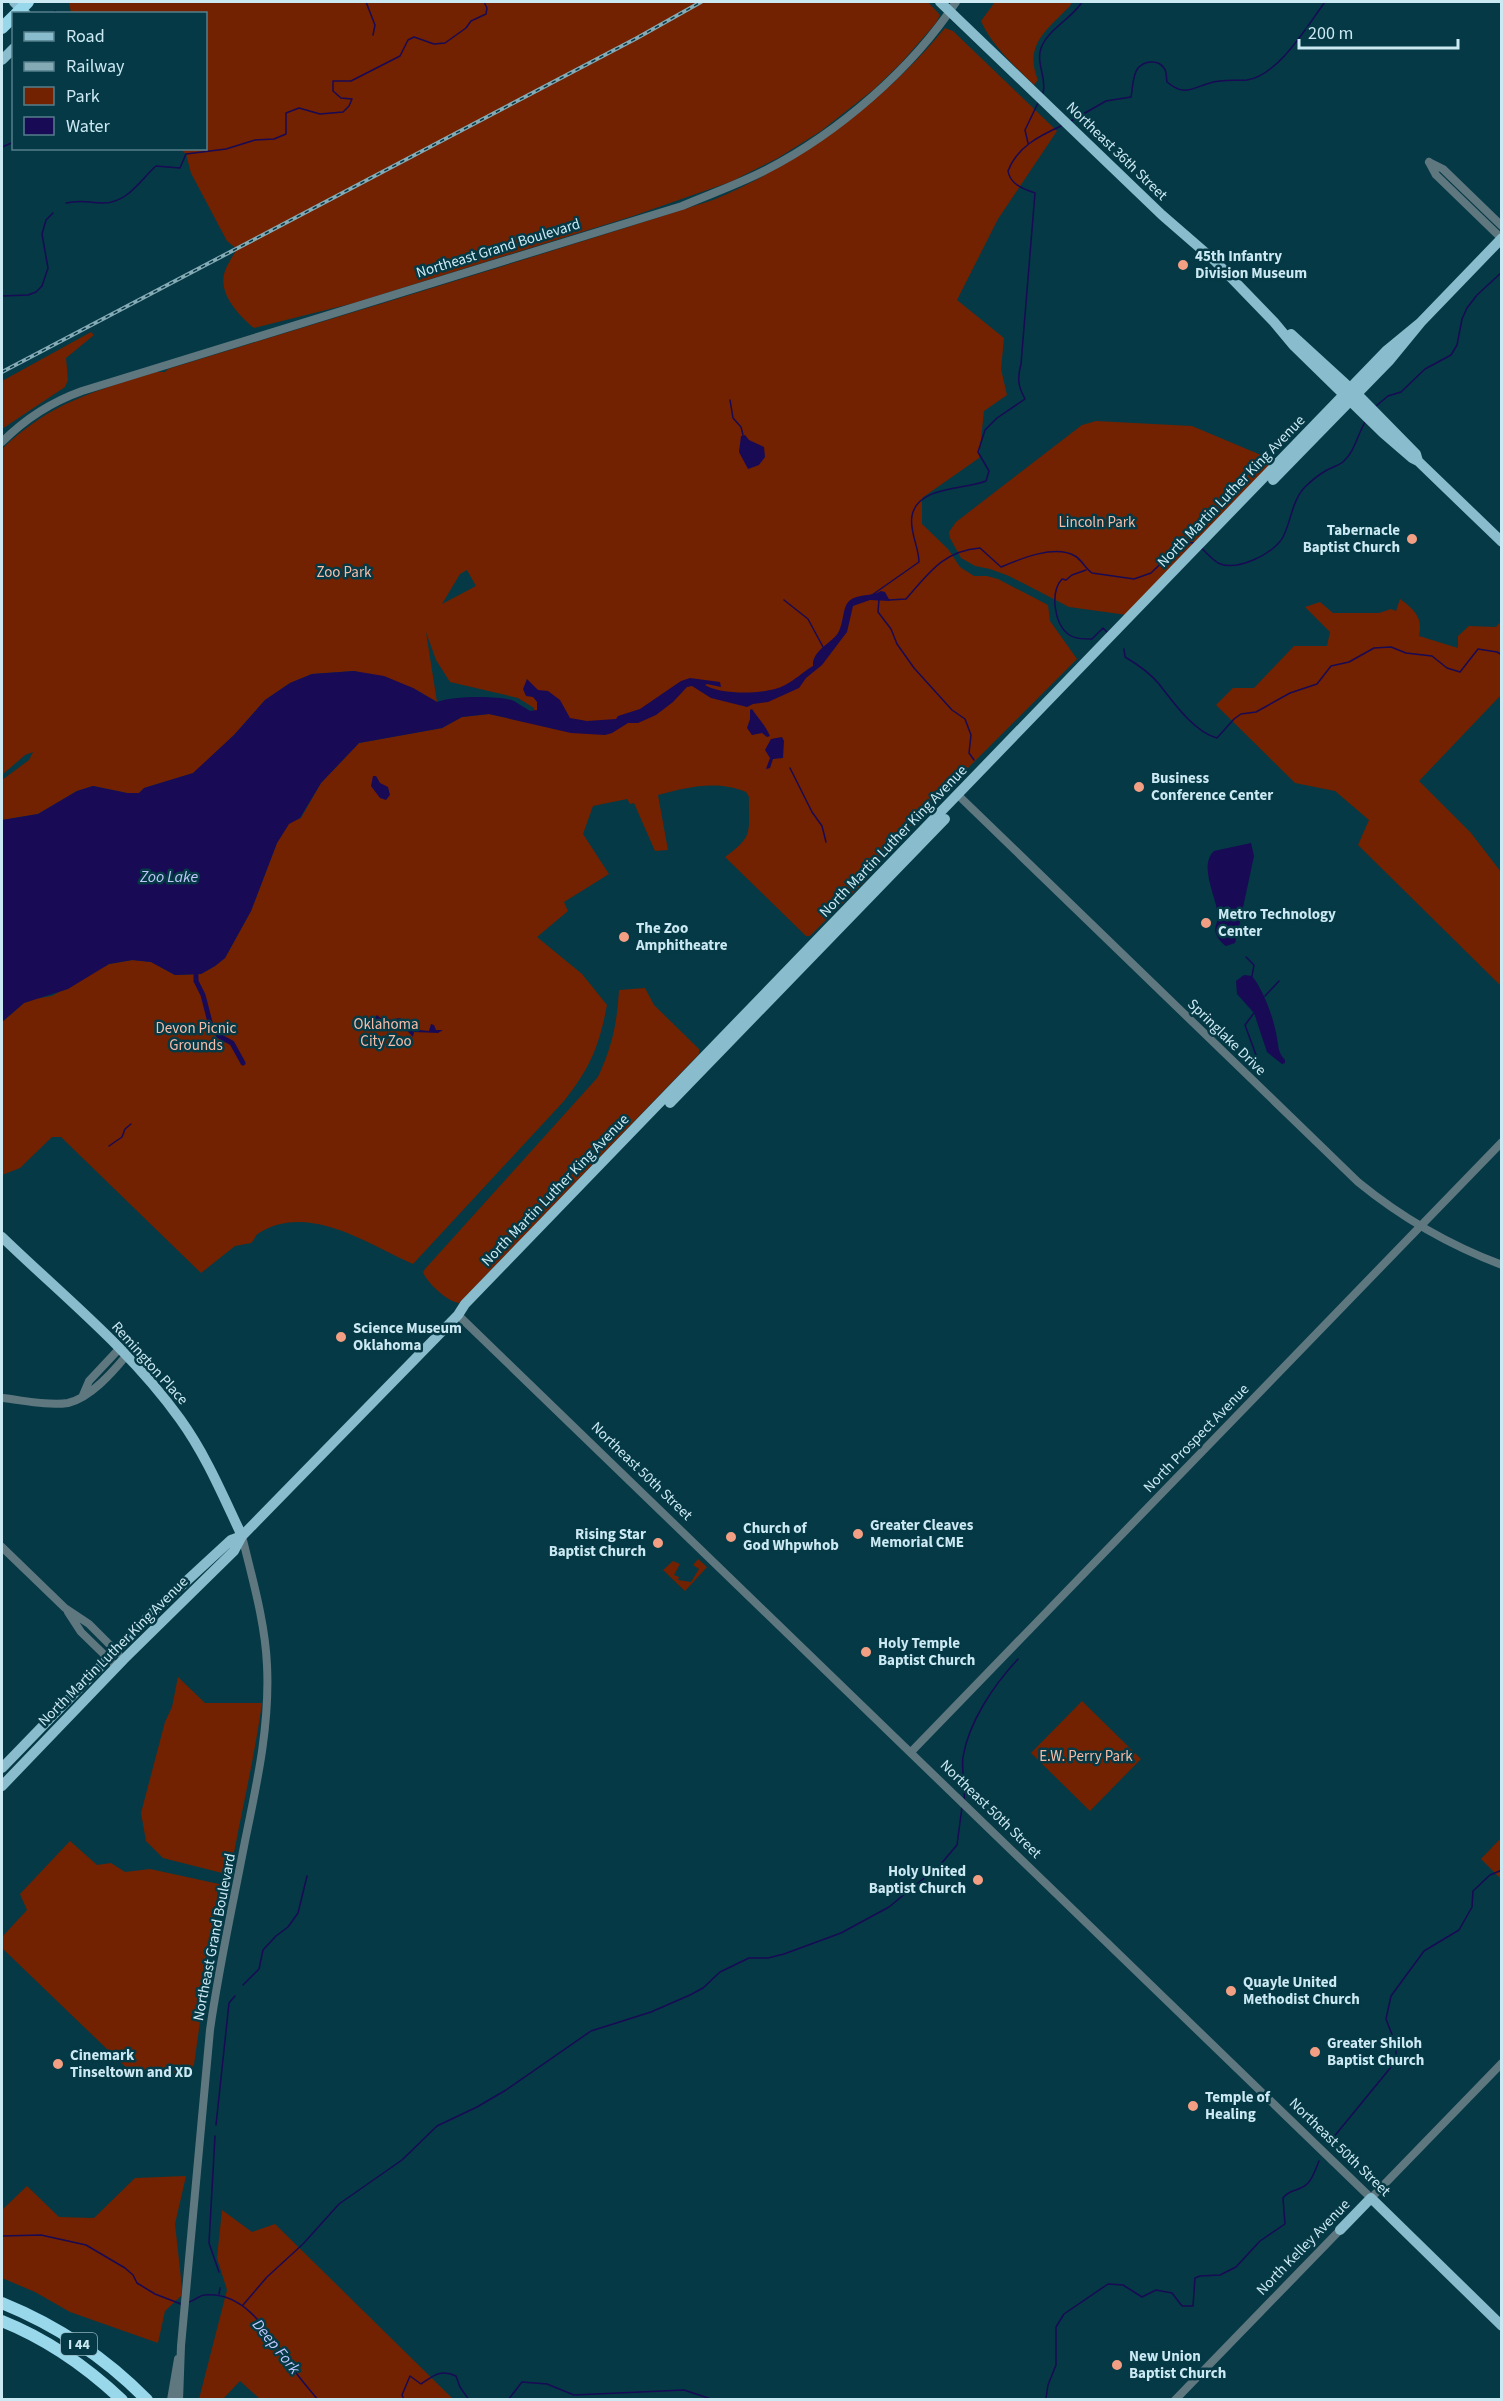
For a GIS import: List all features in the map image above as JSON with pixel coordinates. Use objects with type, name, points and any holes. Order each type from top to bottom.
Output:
[{"type":"highway","name":"I 44","points":[[2,2303],[73,2340],[113,2368],[147,2400]]},
{"type":"highway","name":"I 44","points":[[2,2321],[63,2353],[102,2381],[122,2400]]},
{"type":"main road","name":"Northeast 36th Street","points":[[940,2],[953,6],[1162,214],[1215,261],[1294,346],[1396,433],[1416,454],[1418,460],[1502,542]]},
{"type":"main road","name":"North Martin Luther King Avenue","points":[[961,798],[1350,395],[1411,336],[1421,322],[1502,238]]},
{"type":"main road","name":"North Martin Luther King Avenue","points":[[2,1786],[234,1551],[242,1536],[458,1315],[462,1307],[481,1287],[1312,441],[1380,357],[1406,332],[1421,322]]},
{"type":"main road","name":"Remington Place","points":[[2,1237],[159,1392],[181,1420],[203,1456],[242,1536]]},
{"type":"main road","name":"North Martin Luther King Avenue","points":[[2,1768],[162,1602],[231,1540],[242,1536]]},
{"type":"main road","name":"North Kelley Avenue","points":[[1340,2230],[1371,2198]]},
{"type":"main road","name":"Northeast 50th Street","points":[[1371,2198],[1502,2326]]},
{"type":"street","name":"Northeast Grand Boulevard","points":[[2,442],[37,412],[62,398],[682,206],[767,170],[835,127],[875,94],[932,35],[953,6]]},
{"type":"street","points":[[1502,226],[1443,169],[1429,162],[1436,175],[1502,238]]},
{"type":"street","name":"Springlake Drive","points":[[961,798],[1344,1170],[1376,1197],[1420,1227],[1473,1254],[1502,1265]]},
{"type":"street","name":"North Prospect Avenue","points":[[911,1752],[1502,1142]]},
{"type":"street","name":"Northeast 50th Street","points":[[458,1315],[1371,2198]]},
{"type":"street","points":[[2,1398],[63,1403],[74,1401],[83,1395],[89,1381],[122,1353]]},
{"type":"street","name":"Northeast Grand Boulevard","points":[[179,2400],[184,2320],[217,1980],[264,1741],[267,1665],[262,1623],[242,1536]]},
{"type":"street","points":[[2,1547],[65,1608],[81,1632],[121,1663]]},
{"type":"street","name":"North Kelley Avenue","points":[[1371,2198],[1502,2063]]},
{"type":"street","name":"North Kelley Avenue","points":[[1175,2400],[1340,2230]]},
{"type":"street","name":"Northeast Grand Boulevard","points":[[171,2400],[182,2346]]},
{"type":"green space","points":[[69,2],[928,2],[940,15],[936,23],[901,63],[873,90],[821,131],[778,158],[730,182],[633,216],[354,303],[254,328],[236,310],[224,287],[225,271],[237,249],[227,241],[191,173],[186,154],[181,150],[207,150],[207,12],[71,12]]},
{"type":"green space","points":[[995,2],[1072,2],[1040,38],[1034,57],[1034,68],[1038,80],[1034,85],[998,47],[981,21]]},
{"type":"green space","points":[[945,28],[953,31],[1057,131],[998,219],[957,300],[1004,338],[1001,369],[1007,395],[984,411],[979,458],[922,498],[922,524],[948,549],[960,567],[974,576],[998,579],[1048,605],[1050,621],[1077,659],[884,852],[867,879],[810,936],[806,936],[725,857],[735,850],[746,838],[748,832],[749,797],[746,792],[724,786],[702,786],[658,795],[668,850],[655,851],[634,803],[630,804],[627,799],[593,806],[583,834],[609,874],[564,902],[568,911],[537,937],[582,974],[607,1005],[597,1045],[581,1078],[564,1101],[413,1264],[338,1229],[297,1222],[278,1225],[259,1233],[251,1243],[235,1246],[201,1273],[61,1137],[52,1137],[20,1168],[2,1175],[2,1022],[24,1003],[52,996],[109,964],[133,960],[151,962],[175,975],[201,974],[215,966],[225,958],[251,911],[277,843],[289,823],[301,818],[321,783],[359,743],[442,728],[462,717],[489,714],[535,724],[534,708],[518,698],[450,682],[436,660],[426,632],[437,702],[413,688],[354,671],[312,674],[290,683],[265,700],[234,735],[194,773],[144,788],[139,793],[127,793],[93,786],[77,791],[38,814],[2,820],[2,780],[29,760],[33,752],[25,755],[2,775],[2,449],[38,420],[74,400],[93,393],[713,200],[746,185],[810,149],[868,105],[921,55]],"holes":[[[467,570],[476,586],[442,604],[460,574]]]},
{"type":"green space","points":[[91,332],[94,335],[66,358],[68,380],[65,387],[2,429],[2,381]]},
{"type":"green space","name":"Lincoln Park","points":[[1096,421],[1192,426],[1268,458],[1272,463],[1127,615],[1069,607],[1009,576],[975,566],[961,558],[949,532],[956,522],[1082,425]]},
{"type":"green space","points":[[1400,599],[1417,615],[1420,624],[1419,636],[1458,648],[1458,636],[1469,626],[1496,627],[1501,621],[1501,695],[1419,781],[1471,833],[1501,872],[1501,986],[1358,845],[1369,820],[1335,791],[1295,783],[1216,705],[1233,688],[1254,688],[1294,646],[1327,646],[1330,632],[1305,607],[1320,602],[1333,613],[1379,613],[1391,609],[1396,611]]},
{"type":"green space","points":[[645,988],[654,1005],[699,1049],[699,1054],[459,1303],[444,1296],[423,1272],[598,1077],[613,1035],[619,990]]},
{"type":"green space","points":[[698,1559],[707,1567],[685,1591],[663,1570],[673,1561],[680,1564],[674,1575],[679,1577],[678,1580],[691,1582],[699,1569],[693,1565]]},
{"type":"green space","points":[[178,1677],[205,1703],[262,1703],[230,1875],[163,1858],[146,1841],[141,1813],[165,1722],[172,1707]]},
{"type":"green space","name":"E.W. Perry Park","points":[[1082,1701],[1141,1759],[1090,1811],[1031,1753]]},
{"type":"green space","points":[[1501,1838],[1501,1879],[1481,1859]]},
{"type":"green space","points":[[70,1841],[97,1865],[111,1863],[125,1872],[150,1869],[219,1884],[194,2065],[186,2074],[177,2076],[154,2074],[136,2077],[2,1948],[2,1937],[27,1910],[20,1894]]},
{"type":"green space","points":[[186,2176],[175,2224],[181,2296],[165,2311],[158,2343],[70,2312],[35,2292],[2,2278],[2,2210],[27,2186],[59,2217],[94,2218],[135,2178]]},
{"type":"green space","points":[[222,2210],[252,2232],[275,2224],[453,2399],[260,2399],[240,2381],[223,2399],[199,2399],[227,2290],[217,2258]]},
{"type":"water","points":[[745,435],[749,440],[764,447],[765,457],[759,465],[748,469],[739,452],[741,436]]},
{"type":"water","name":"Zoo Lake","points":[[881,591],[885,592],[890,601],[870,600],[853,606],[847,632],[822,665],[806,678],[799,688],[768,702],[747,707],[711,698],[692,686],[687,687],[656,715],[638,723],[628,723],[605,735],[571,733],[489,714],[462,717],[442,728],[359,743],[321,783],[300,818],[289,824],[277,843],[251,911],[225,958],[215,966],[201,974],[175,975],[151,962],[132,960],[109,964],[68,989],[24,1003],[2,1022],[2,820],[38,814],[77,791],[93,786],[127,793],[139,793],[144,788],[193,773],[234,735],[265,700],[290,683],[312,674],[354,671],[384,676],[413,688],[437,702],[464,697],[487,697],[507,699],[530,711],[537,710],[537,702],[533,697],[526,696],[523,689],[527,679],[538,690],[548,691],[560,700],[570,718],[587,721],[616,719],[618,716],[640,709],[681,681],[690,678],[720,682],[721,687],[705,685],[721,691],[767,691],[789,683],[813,666],[819,651],[838,633],[849,601]]},
{"type":"water","points":[[752,709],[770,736],[767,737],[762,733],[752,735],[747,728]]},
{"type":"water","points":[[782,737],[784,741],[783,758],[773,759],[770,768],[766,769],[770,758],[765,750],[771,739]]},
{"type":"water","points":[[373,776],[388,787],[390,795],[386,800],[380,798],[371,786]]},
{"type":"water","points":[[1251,843],[1254,856],[1238,931],[1235,943],[1226,946],[1216,935],[1218,916],[1208,865],[1214,851]]},
{"type":"water","points":[[1244,975],[1252,976],[1264,997],[1274,1022],[1279,1050],[1285,1063],[1282,1064],[1267,1052],[1254,1013],[1237,994],[1236,981]]},
{"type":"water","points":[[377,1015],[384,1021],[400,1018],[406,1023],[412,1021],[420,1030],[429,1031],[431,1024],[436,1030],[443,1030],[438,1033],[414,1032],[413,1037],[397,1020],[382,1023],[374,1018]]},
{"type":"waterway","points":[[366,2],[375,25],[373,35]]},
{"type":"waterway","points":[[66,203],[112,202],[127,195],[156,166],[180,168],[186,154],[226,149],[255,140],[274,139],[286,134],[286,113],[299,108],[320,114],[343,112],[352,99],[341,98],[333,91],[333,81],[351,81],[400,56],[408,40],[414,37],[434,44],[445,43],[466,28],[471,21],[486,14],[487,8],[484,2]]},
{"type":"waterway","points":[[1043,93],[1044,82],[1040,52],[1052,31],[1082,2]]},
{"type":"waterway","points":[[1071,121],[1106,101],[1131,97],[1136,71],[1147,63],[1155,62],[1161,65],[1166,71],[1167,82],[1173,87],[1184,90],[1215,82],[1247,80],[1259,76],[1270,69],[1291,48],[1325,2]]},
{"type":"waterway","points":[[1028,143],[1025,130],[1038,103]]},
{"type":"waterway","points":[[872,595],[919,562],[911,522],[916,506],[932,494],[986,481],[989,471],[978,452],[985,430],[997,418],[1025,399],[1019,378],[1035,193],[1014,183],[1008,171],[1023,149],[1037,138],[1061,126]]},
{"type":"waterway","points":[[2,147],[12,143]]},
{"type":"waterway","points":[[2,296],[28,295],[36,292],[42,286],[48,268],[42,234],[46,220],[53,213]]},
{"type":"waterway","points":[[1376,406],[1388,396],[1401,392],[1425,369],[1451,355],[1457,345],[1462,319],[1467,308],[1477,295],[1502,272]]},
{"type":"waterway","points":[[730,400],[733,418],[741,427],[743,435]]},
{"type":"waterway","points":[[1201,548],[1218,563],[1226,565],[1254,560],[1272,550],[1283,537],[1301,492],[1319,476],[1347,458],[1365,422]]},
{"type":"waterway","points":[[889,600],[906,599],[938,565],[967,550],[980,548],[1001,567],[1038,554],[1067,553],[1075,556],[1092,573],[1134,579],[1151,573],[1183,542],[1195,543]]},
{"type":"waterway","points":[[1086,570],[1066,580],[1062,579],[1058,585],[1055,607],[1059,623],[1068,634],[1082,639],[1092,639],[1103,628],[1107,632]]},
{"type":"waterway","points":[[879,599],[878,612],[914,668],[952,710],[965,719],[971,735],[969,753],[974,760]]},
{"type":"waterway","points":[[784,600],[808,619],[823,647]]},
{"type":"waterway","points":[[1124,649],[1125,657],[1152,676],[1192,723],[1208,735],[1217,738],[1241,714],[1256,712],[1290,693],[1317,684],[1331,666],[1349,662],[1374,648],[1391,647],[1406,653],[1432,656],[1447,668],[1460,672],[1478,649],[1502,655]]},
{"type":"waterway","points":[[790,768],[812,812],[822,826],[826,842]]},
{"type":"waterway","points":[[1246,957],[1254,965],[1252,976]]},
{"type":"waterway","points":[[196,975],[211,1026],[219,1036],[232,1043],[243,1063]]},
{"type":"waterway","points":[[1265,996],[1279,981]]},
{"type":"waterway","points":[[1254,1013],[1245,1025],[1256,1055]]},
{"type":"waterway","points":[[109,1146],[122,1137],[125,1129],[131,1124]]},
{"type":"waterway","points":[[964,1800],[963,1757],[971,1730],[984,1704],[1018,1659]]},
{"type":"waterway","points":[[243,2305],[267,2277],[303,2244],[339,2204],[402,2160],[437,2126],[506,2090],[591,2031],[651,2012],[690,1995],[703,1988],[720,1972],[749,1958],[768,1958],[784,1954],[841,1933],[889,1907],[940,1865],[957,1845],[962,1807]]},
{"type":"waterway","points":[[1328,2144],[1396,2061],[1396,2045],[1386,2019],[1391,1996],[1424,1951],[1459,1930],[1472,1907],[1473,1891],[1490,1875],[1502,1870]]},
{"type":"waterway","points":[[243,1985],[259,1969],[263,1950],[288,1927],[298,1913],[307,1876]]},
{"type":"waterway","points":[[216,2125],[229,2003],[235,1996]]},
{"type":"waterway","points":[[215,2136],[209,2243],[219,2272]]},
{"type":"waterway","points":[[1046,2398],[1048,2385],[1056,2365],[1056,2327],[1064,2314],[1108,2284],[1123,2285],[1142,2297],[1156,2290],[1172,2293],[1182,2306],[1193,2306],[1195,2278],[1220,2275],[1236,2267],[1260,2241],[1285,2224],[1283,2198],[1308,2183],[1319,2161]]},
{"type":"waterway","name":"Deep Fork","points":[[2,2236],[41,2235],[86,2245],[125,2268],[133,2275],[137,2283],[155,2294],[181,2304]]},
{"type":"waterway","points":[[219,2294],[220,2288]]},
{"type":"waterway","name":"Deep Fork","points":[[189,2302],[203,2295],[221,2296],[247,2309],[268,2332],[318,2400]]},
{"type":"waterway","points":[[404,2400],[402,2395],[410,2376],[421,2384],[442,2373],[456,2376],[469,2400]]},
{"type":"waterway","points":[[508,2400],[522,2382],[547,2384],[574,2395],[684,2390],[714,2400]]},
{"type":"railway","points":[[2,372],[637,38],[701,2]]},
{"type":"place","name":"45th Infantry Division Museum","points":[[1183,265]]},
{"type":"place","name":"Tabernacle Baptist Church","points":[[1412,539]]},
{"type":"place","name":"Business Conference Center","points":[[1139,787]]},
{"type":"place","name":"Metro Technology Center","points":[[1206,923]]},
{"type":"place","name":"The Zoo Amphitheatre","points":[[624,937]]},
{"type":"place","name":"Science Museum Oklahoma","points":[[341,1337]]},
{"type":"place","name":"Greater Cleaves Memorial CME","points":[[858,1534]]},
{"type":"place","name":"Church of God Whpwhob","points":[[731,1537]]},
{"type":"place","name":"Rising Star Baptist Church","points":[[658,1543]]},
{"type":"place","name":"Holy Temple Baptist Church","points":[[866,1652]]},
{"type":"place","name":"Holy United Baptist Church","points":[[978,1880]]},
{"type":"place","name":"Quayle United Methodist Church","points":[[1231,1991]]},
{"type":"place","name":"Greater Shiloh Baptist Church","points":[[1315,2052]]},
{"type":"place","name":"Cinemark Tinseltown and XD","points":[[58,2064]]},
{"type":"place","name":"Temple of Healing","points":[[1193,2106]]},
{"type":"place","name":"New Union Baptist Church","points":[[1117,2365]]},
{"type":"park label","name":"Zoo Park","points":[[344,572]]},
{"type":"park label","name":"Oklahoma City Zoo","points":[[386,1032]]},
{"type":"park label","name":"Devon Picnic Grounds","points":[[196,1036]]}]
